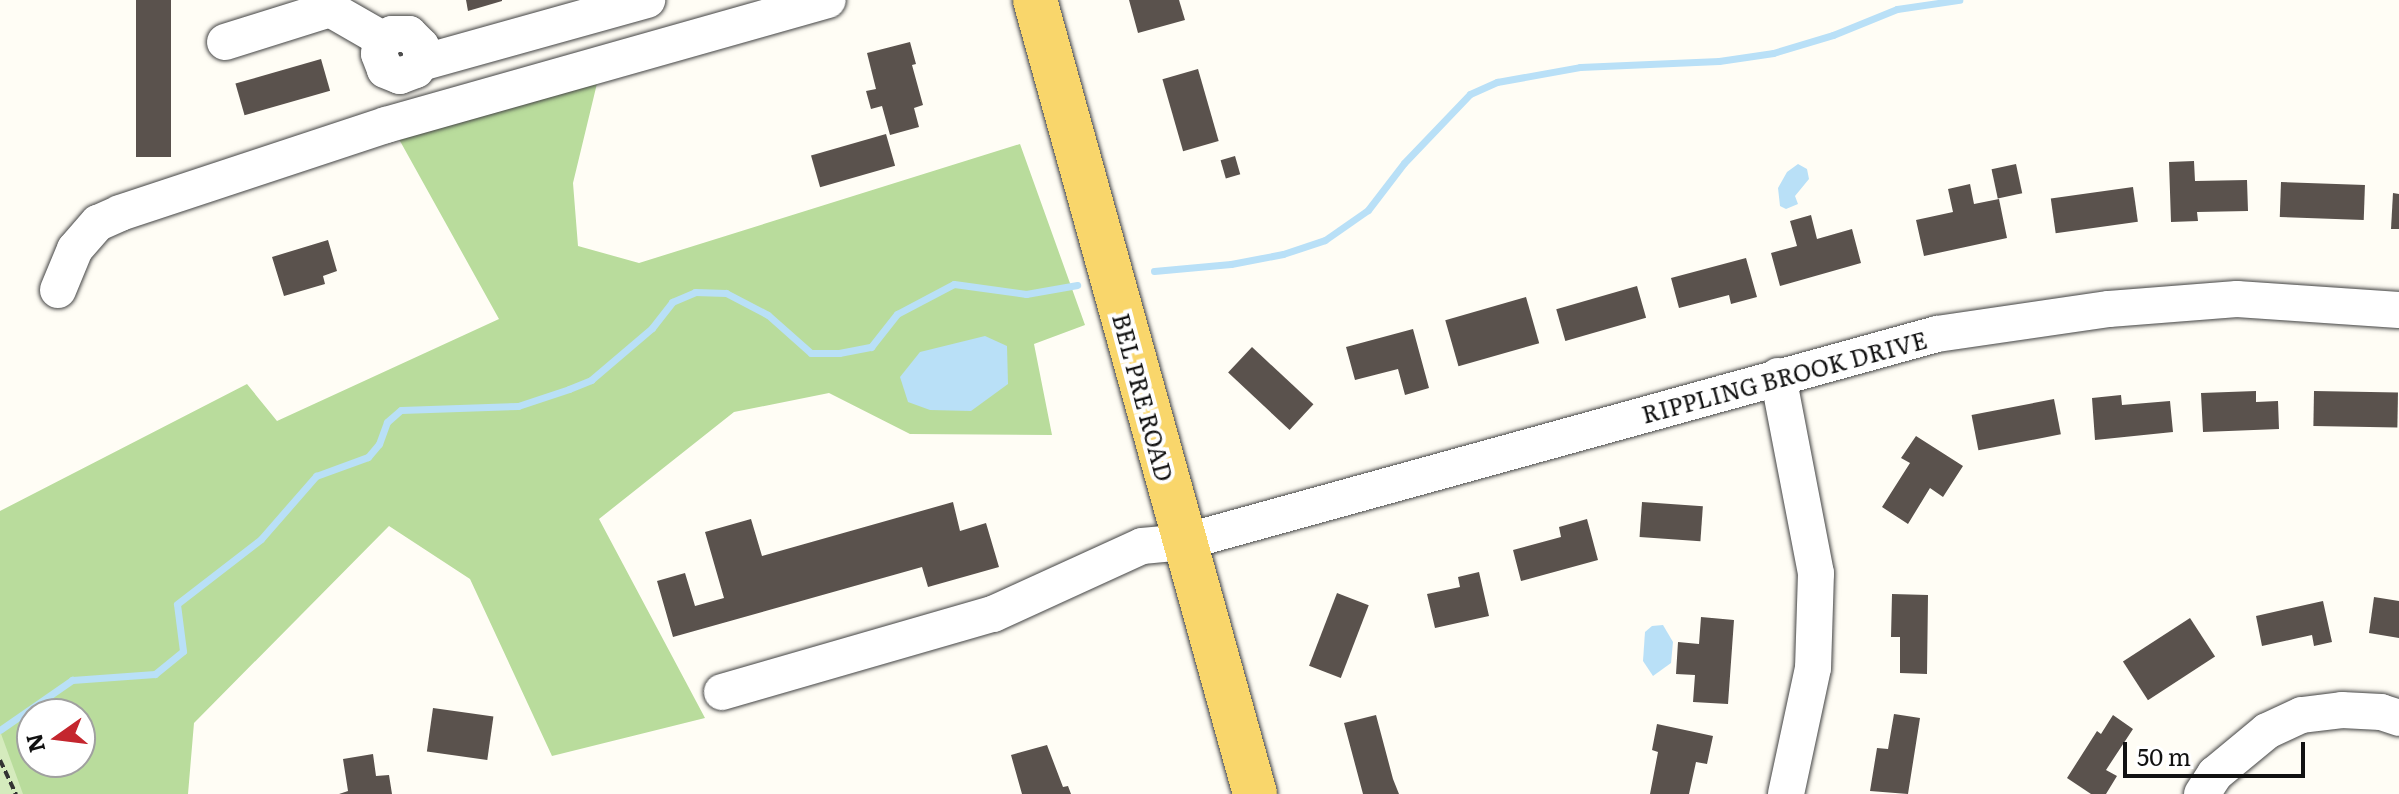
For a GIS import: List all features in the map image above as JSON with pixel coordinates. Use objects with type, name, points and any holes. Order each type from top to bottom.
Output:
[{"type":"main road","name":"BEL PRE ROAD","points":[[1035,0],[1255,794]]},
{"type":"street","points":[[225,42],[330,9],[404,34],[647,0]]},
{"type":"street","points":[[58,290],[75,249],[98,223],[120,213],[386,125],[828,0]]},
{"type":"street","name":"RIPPLING BROOK DRIVE","points":[[722,692],[993,614],[1142,546],[1184,542],[1937,334],[2109,309],[2237,299],[2399,310]]},
{"type":"street","points":[[1778,376],[1816,573],[1813,668],[1786,794]]},
{"type":"street","points":[[2202,794],[2215,774],[2267,731],[2302,715],[2342,710],[2381,712],[2399,718]]},
{"type":"path","points":[[0,760],[16,794]]},
{"type":"green space","points":[[600,71],[573,183],[578,246],[639,263],[1020,144],[1085,325],[1034,344],[1052,435],[910,434],[829,393],[734,412],[599,519],[705,718],[552,756],[470,579],[389,526],[194,723],[188,794],[23,794],[17,778],[96,778],[96,698],[16,698],[16,775],[0,731],[0,511],[247,384],[277,421],[499,319],[395,132]]},
{"type":"green space","points":[[0,644],[16,704],[16,778],[37,778],[43,794],[0,794]]},
{"type":"water","points":[[1798,164],[1807,169],[1809,179],[1795,196],[1798,204],[1786,209],[1780,206],[1778,188],[1787,172]]},
{"type":"water","points":[[985,336],[1007,346],[1008,384],[971,411],[930,410],[908,402],[900,377],[920,352]]},
{"type":"water","points":[[1663,625],[1673,642],[1671,663],[1653,676],[1643,661],[1645,632],[1652,626]]},
{"type":"building","points":[[136,0],[171,0],[171,157],[136,157]]},
{"type":"building","points":[[466,0],[502,0],[502,1],[468,11]]},
{"type":"building","points":[[1129,0],[1179,0],[1185,20],[1138,33]]},
{"type":"building","points":[[910,42],[916,64],[912,65],[923,105],[914,108],[919,127],[890,135],[882,106],[871,109],[866,91],[876,89],[867,53]]},
{"type":"building","points":[[321,59],[330,91],[245,115],[235,84]]},
{"type":"building","points":[[1198,69],[1219,141],[1183,151],[1162,79]]},
{"type":"building","points":[[886,134],[895,166],[820,187],[811,155]]},
{"type":"building","points":[[1235,156],[1240,174],[1226,178],[1221,160]]},
{"type":"building","points":[[2194,161],[2195,181],[2247,180],[2248,211],[2197,212],[2198,221],[2171,222],[2169,162]]},
{"type":"building","points":[[2016,164],[2022,193],[1998,199],[1992,169]]},
{"type":"building","points":[[2281,182],[2365,185],[2364,220],[2280,217]]},
{"type":"building","points":[[1970,184],[1974,204],[1999,199],[2007,238],[1924,256],[1916,220],[1953,212],[1948,189]]},
{"type":"building","points":[[2133,187],[2138,222],[2056,233],[2051,199]]},
{"type":"building","points":[[2393,193],[2399,194],[2399,229],[2391,229]]},
{"type":"building","points":[[1811,215],[1817,239],[1852,229],[1861,263],[1780,286],[1771,253],[1797,246],[1790,221]]},
{"type":"building","points":[[328,240],[337,271],[323,276],[325,284],[284,296],[272,257]]},
{"type":"building","points":[[1746,258],[1757,297],[1731,304],[1729,295],[1679,308],[1671,278]]},
{"type":"building","points":[[1637,286],[1646,318],[1565,341],[1556,309]]},
{"type":"building","points":[[1526,297],[1539,343],[1458,366],[1445,320]]},
{"type":"building","points":[[1413,329],[1429,388],[1405,395],[1398,369],[1355,380],[1346,347]]},
{"type":"building","points":[[1252,347],[1313,404],[1290,430],[1228,373]]},
{"type":"building","points":[[2256,391],[2256,402],[2278,401],[2279,429],[2203,432],[2201,393]]},
{"type":"building","points":[[2314,391],[2398,392],[2397,427],[2313,426]]},
{"type":"building","points":[[2121,395],[2122,405],[2170,401],[2173,432],[2095,440],[2092,398]]},
{"type":"building","points":[[2054,399],[2061,434],[1978,450],[1972,415]]},
{"type":"building","points":[[1916,436],[1963,466],[1943,497],[1930,488],[1908,524],[1882,507],[1910,463],[1901,458]]},
{"type":"building","points":[[953,502],[960,531],[986,523],[999,567],[928,587],[922,567],[673,637],[657,581],[685,573],[695,606],[724,598],[705,532],[751,519],[762,556]]},
{"type":"building","points":[[1642,502],[1703,506],[1700,541],[1640,537]]},
{"type":"building","points":[[1587,519],[1598,560],[1521,581],[1513,550],[1561,537],[1559,527]]},
{"type":"building","points":[[1479,572],[1489,616],[1435,628],[1427,594],[1460,587],[1458,577]]},
{"type":"building","points":[[1337,593],[1369,605],[1341,678],[1309,666]]},
{"type":"building","points":[[1892,594],[1928,595],[1927,674],[1900,673],[1900,637],[1891,637]]},
{"type":"building","points":[[2374,597],[2399,601],[2399,638],[2369,633]]},
{"type":"building","points":[[2323,601],[2332,642],[2314,646],[2312,635],[2262,646],[2256,616]]},
{"type":"building","points":[[1701,617],[1734,620],[1728,704],[1693,702],[1695,675],[1676,674],[1678,642],[1699,644]]},
{"type":"building","points":[[2190,618],[2215,657],[2148,700],[2123,662]]},
{"type":"building","points":[[433,708],[493,716],[487,760],[427,752]]},
{"type":"building","points":[[1894,714],[1920,718],[1908,794],[1870,791],[1877,748],[1888,749]]},
{"type":"building","points":[[1376,715],[1399,794],[1363,794],[1344,723]]},
{"type":"building","points":[[2113,715],[2133,729],[2106,770],[2117,776],[2106,794],[2091,794],[2067,778],[2097,731],[2101,734]]},
{"type":"building","points":[[1657,724],[1713,736],[1707,764],[1696,762],[1689,794],[1650,794],[1658,752],[1652,750]]},
{"type":"building","points":[[1047,745],[1063,787],[1068,786],[1071,794],[1022,794],[1011,755]]},
{"type":"building","points":[[373,754],[376,776],[389,775],[392,794],[339,794],[348,791],[343,759]]},
{"type":"waterway","points":[[1154,271],[1231,264],[1283,254],[1325,240],[1368,210],[1404,163],[1470,94],[1497,82],[1580,67],[1719,61],[1773,53],[1833,35],[1897,9],[1959,0]]},
{"type":"waterway","points":[[0,730],[72,680],[155,674],[183,651],[177,604],[261,539],[316,476],[368,457],[379,444],[387,422],[401,410],[518,406],[569,389],[591,380],[652,328],[672,302],[695,292],[726,293],[768,315],[811,353],[839,353],[871,347],[897,314],[954,284],[1026,294],[1077,285]]}]
